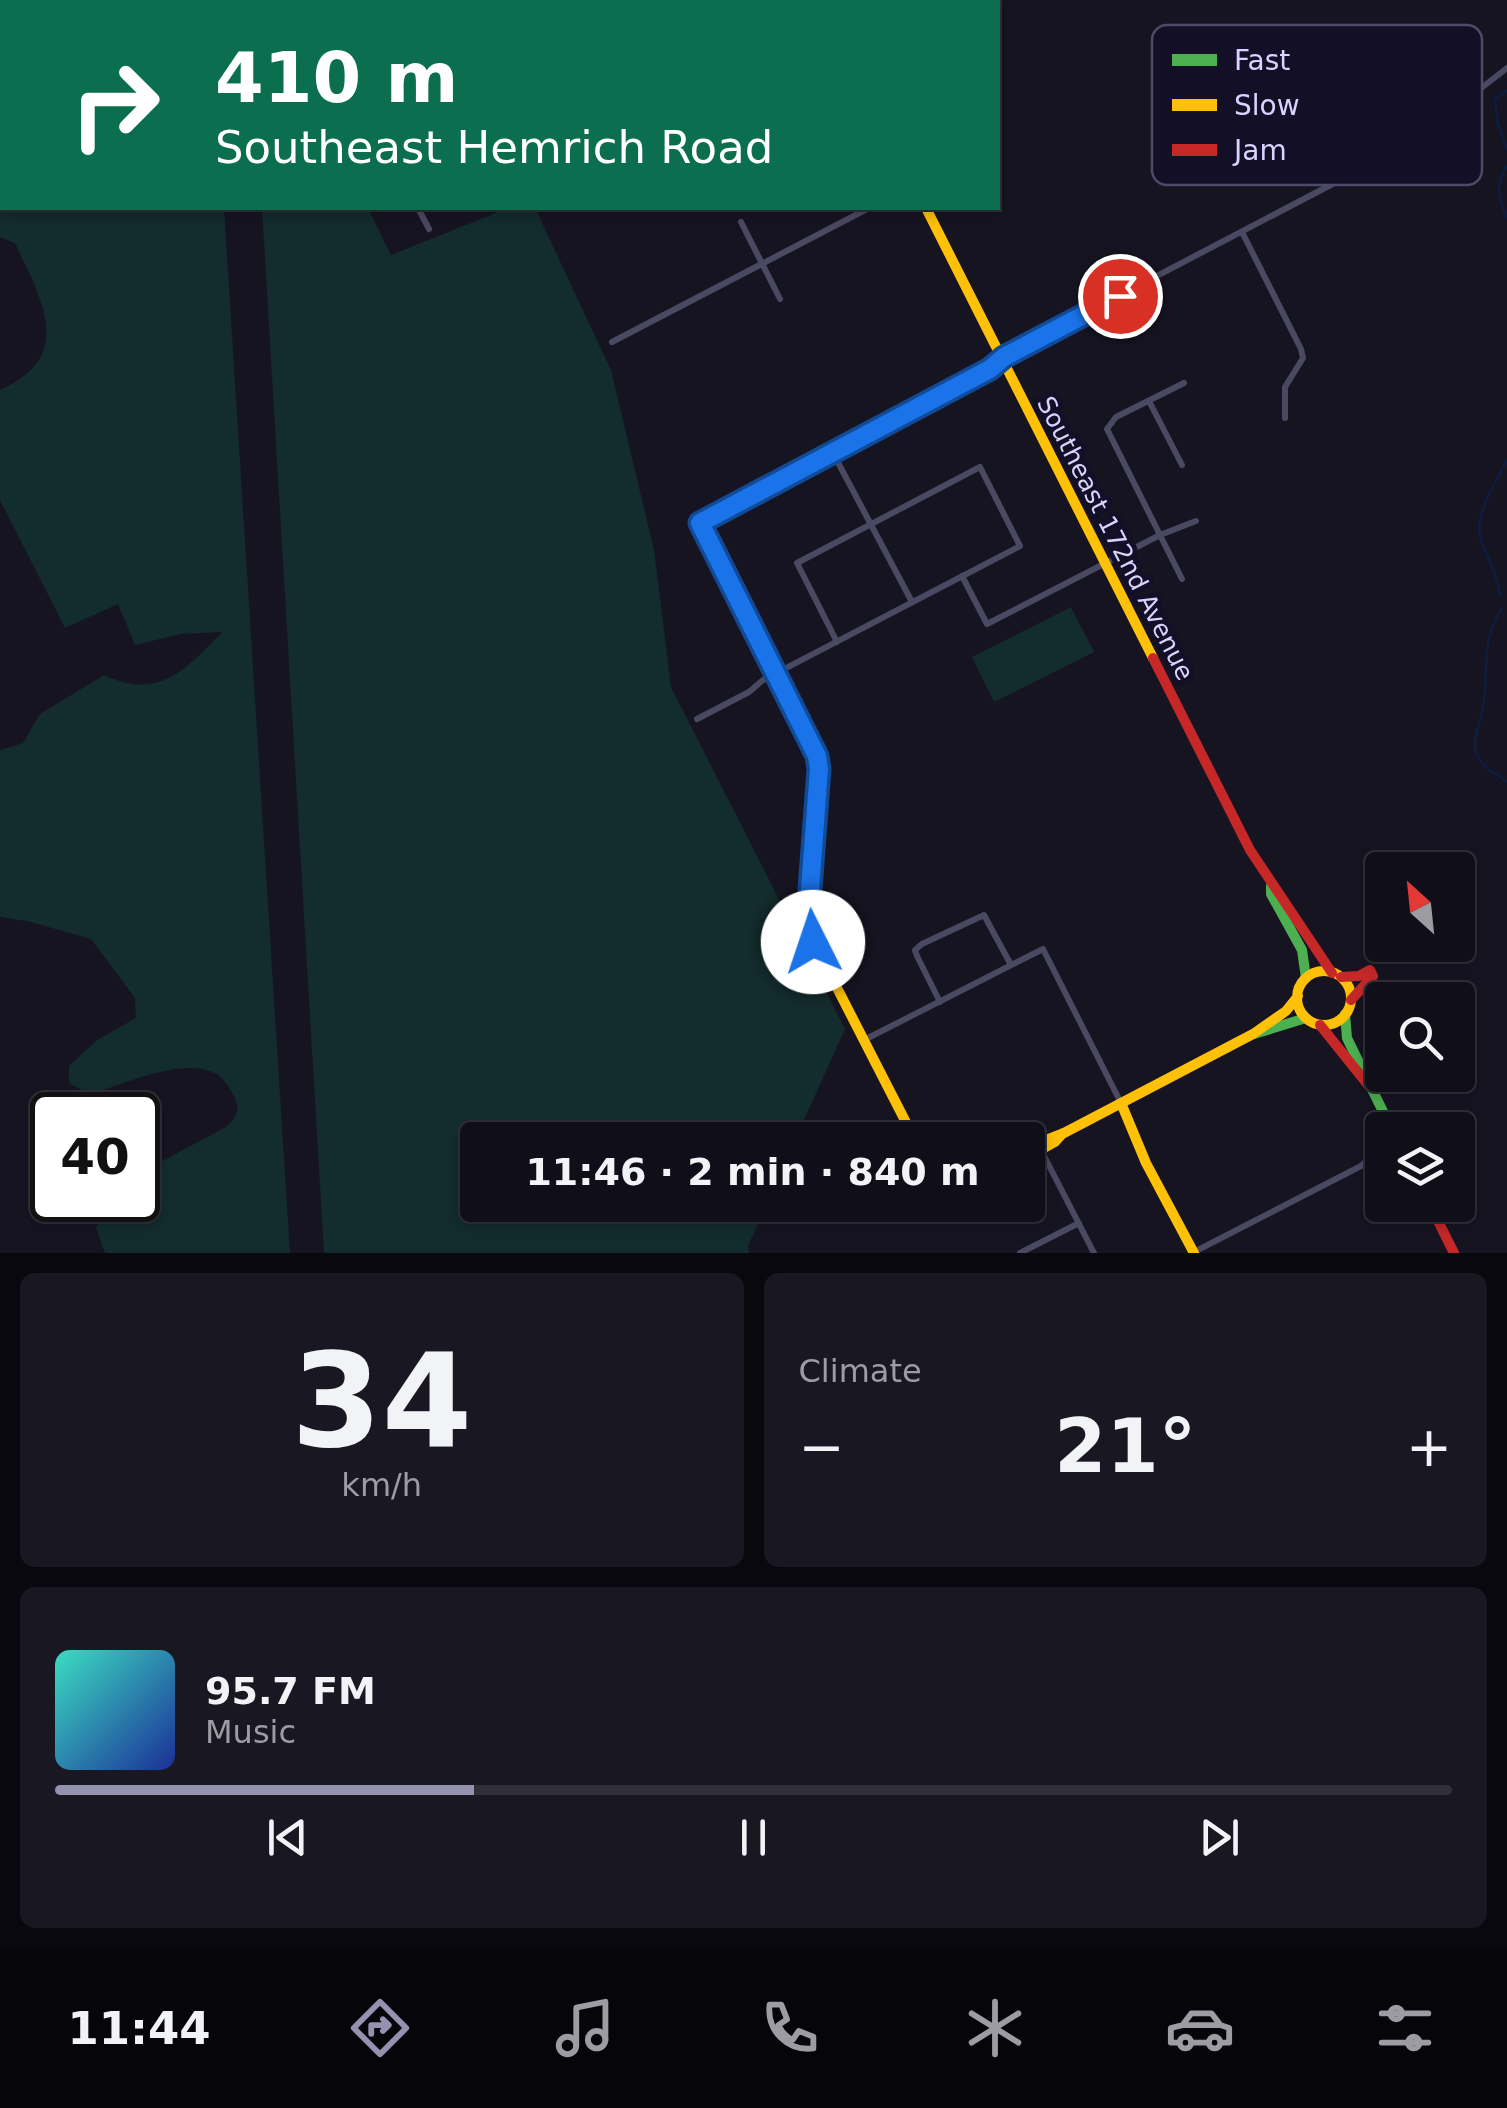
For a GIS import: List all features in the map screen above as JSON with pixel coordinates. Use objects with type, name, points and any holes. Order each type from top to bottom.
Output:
[{"type":"main road","name":"Southeast 172nd Avenue","points":[[927,210],[1250,850],[1315,952],[1348,984],[1351,1000]]},
{"type":"main road","points":[[700,523],[814,747],[819,769],[809,927],[813,942],[906,1122]]},
{"type":"main road","name":"Southeast 172nd Avenue","points":[[1271,886],[1271,894],[1304,956],[1306,978]]},
{"type":"main road","points":[[1045,1147],[1064,1132],[1254,1034],[1286,1010],[1306,978],[1321,972],[1358,976],[1370,970],[1374,976],[1351,1000],[1346,1014],[1345,1032],[1365,1070]]},
{"type":"main road","points":[[1298,996],[1306,1018]]},
{"type":"main road","points":[[1320,1024],[1334,1023],[1346,1014]]},
{"type":"main road","points":[[1254,1034],[1290,1019],[1306,1018],[1320,1024],[1336,1040],[1365,1084]]},
{"type":"main road","points":[[1121,1102],[1146,1162],[1194,1253]]},
{"type":"main road","points":[[1045,1139],[1064,1132]]},
{"type":"main road","points":[[1438,1222],[1454,1253]]},
{"type":"street","points":[[1482,87],[1507,68]]},
{"type":"street","points":[[700,523],[1331,185]]},
{"type":"street","points":[[419,210],[429,229]]},
{"type":"street","points":[[612,342],[865,210]]},
{"type":"street","points":[[740,222],[780,298]]},
{"type":"street","points":[[1242,232],[1302,350],[1302,358],[1285,387],[1285,418]]},
{"type":"street","points":[[1182,579],[1107,429],[1113,420],[1184,383]]},
{"type":"street","points":[[1149,401],[1182,465]]},
{"type":"street","points":[[833,452],[912,602]]},
{"type":"street","points":[[696,719],[1020,546],[980,467],[797,563],[837,642]]},
{"type":"street","points":[[962,576],[987,624],[1160,535],[1196,521]]},
{"type":"street","points":[[940,1002],[916,950],[984,915],[1011,966]]},
{"type":"street","points":[[864,1040],[1043,949],[1121,1102]]},
{"type":"street","points":[[1045,1158],[1094,1253]]},
{"type":"street","points":[[1194,1253],[1365,1162]]},
{"type":"street","points":[[1020,1253],[1079,1223]]},
{"type":"green space","points":[[0,210],[224,210],[290,1253],[105,1253],[96,1228],[98,1222],[160,1222],[160,1162],[226,1127],[237,1112],[237,1104],[219,1076],[199,1069],[168,1070],[100,1092],[86,1092],[69,1083],[69,1066],[97,1040],[136,1018],[135,998],[91,939],[0,917],[0,750],[23,743],[40,714],[104,675],[140,685],[170,678],[222,632],[181,634],[135,645],[118,604],[65,628],[0,500],[0,390],[24,376],[38,361],[45,344],[42,306],[15,243],[0,237]]},
{"type":"green space","points":[[262,210],[369,210],[391,255],[503,210],[536,210],[611,370],[654,550],[671,687],[845,1029],[803,1122],[460,1122],[460,1222],[759,1222],[748,1246],[749,1253],[324,1253]]},
{"type":"green space","points":[[1071,607],[1094,652],[994,702],[972,657]]},
{"type":"waterway","points":[[1507,91],[1495,99],[1507,150]]},
{"type":"waterway","points":[[1507,166],[1499,191],[1507,217]]},
{"type":"waterway","points":[[1500,596],[1479,533],[1486,500],[1507,460]]},
{"type":"waterway","points":[[1502,608],[1488,644],[1483,709],[1475,743],[1483,764],[1507,781]]},
{"type":"traffic: fast","points":[[1271,886],[1271,894],[1302,950],[1306,978]]},
{"type":"traffic: fast","points":[[1345,1014],[1347,1038],[1383,1112]]},
{"type":"traffic: fast","points":[[1254,1034],[1306,1018]]},
{"type":"traffic: slow","points":[[927,210],[1153,658]]},
{"type":"traffic: slow","points":[[700,523],[814,747],[819,769],[809,927],[906,1122]]},
{"type":"traffic: slow","points":[[1324,971],[1343,979],[1351,998],[1343,1017],[1324,1025],[1305,1017],[1297,998],[1305,979],[1324,971]]},
{"type":"traffic: slow","points":[[1045,1140],[1253,1034],[1286,1011],[1298,996]]},
{"type":"traffic: slow","points":[[1121,1103],[1146,1163],[1194,1253]]},
{"type":"traffic: slow","points":[[1045,1148],[1063,1133]]},
{"type":"traffic: jam","points":[[1153,658],[1250,850],[1332,973]]},
{"type":"traffic: jam","points":[[1341,977],[1359,976],[1370,970],[1373,976],[1351,1000]]},
{"type":"traffic: jam","points":[[1320,1025],[1365,1081]]},
{"type":"traffic: jam","points":[[1438,1222],[1454,1253]]},
{"type":"route","points":[[813,942],[808,916],[817,756],[700,523],[1120,296]]}]
